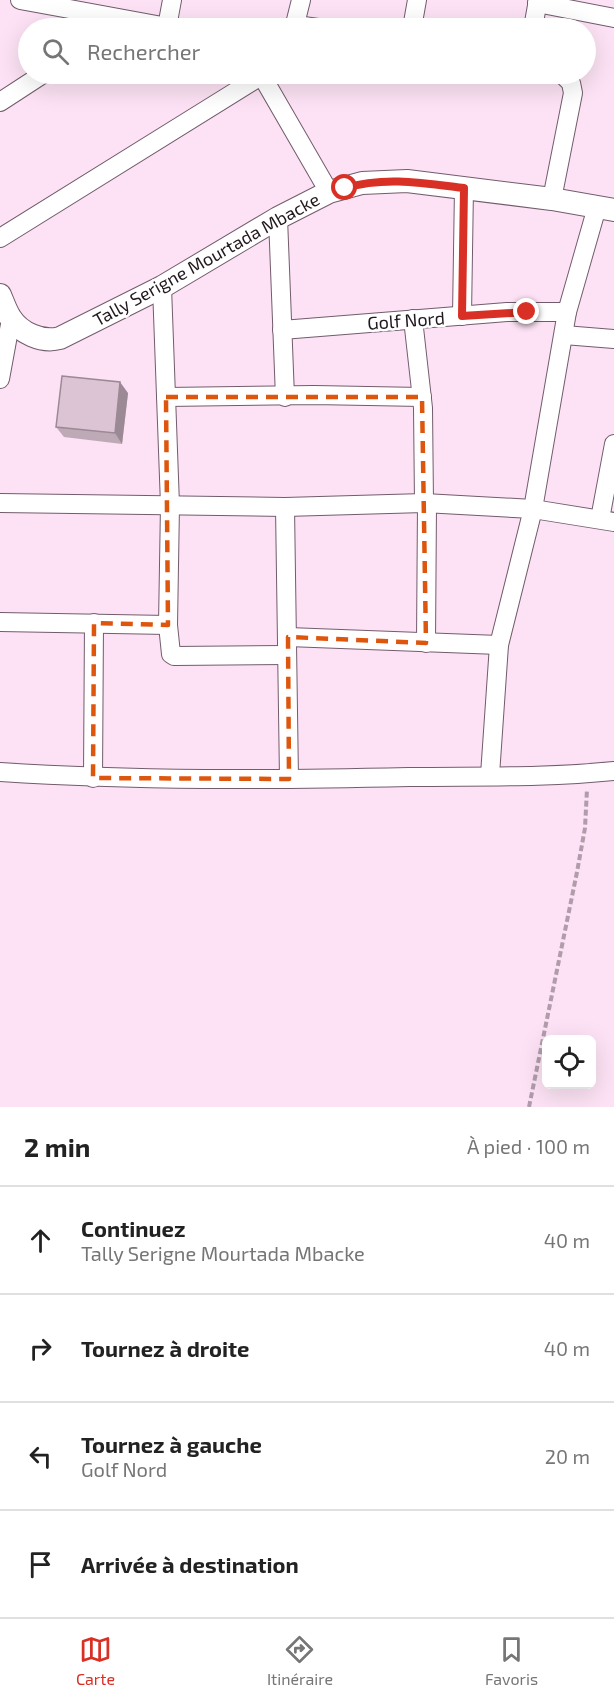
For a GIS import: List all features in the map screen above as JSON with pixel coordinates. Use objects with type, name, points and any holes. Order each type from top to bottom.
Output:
[{"type":"street","points":[[20,0],[83,18]]},
{"type":"street","points":[[171,18],[172,0]]},
{"type":"street","points":[[297,18],[301,0]]},
{"type":"street","points":[[414,18],[417,0]]},
{"type":"street","points":[[535,18],[538,2],[614,18]]},
{"type":"street","points":[[0,102],[28,84]]},
{"type":"street","points":[[0,238],[248,84]]},
{"type":"street","points":[[268,84],[329,192]]},
{"type":"street","points":[[552,199],[573,93],[571,84]]},
{"type":"street","name":"Tally Serigne Mourtada Mbacke","points":[[0,295],[11,319],[36,337],[54,339],[162,287],[278,218],[329,192],[362,183],[407,181],[605,208]]},
{"type":"street","points":[[462,316],[464,188]]},
{"type":"street","points":[[490,775],[499,645],[533,509],[567,312],[605,208]]},
{"type":"street","points":[[278,218],[285,397]]},
{"type":"street","points":[[162,287],[170,505],[168,625],[170,651],[174,656],[287,646],[426,643],[499,645]]},
{"type":"street","name":"Golf Nord","points":[[282,330],[507,312],[567,312]]},
{"type":"street","points":[[0,379],[11,319]]},
{"type":"street","points":[[413,319],[422,397],[426,643]]},
{"type":"street","points":[[564,335],[614,339]]},
{"type":"street","points":[[166,397],[314,395],[422,397]]},
{"type":"street","points":[[0,503],[285,507],[425,503],[533,509],[607,520],[614,444]]},
{"type":"street","points":[[285,507],[289,779]]},
{"type":"street","points":[[0,622],[168,625]]},
{"type":"street","points":[[93,778],[94,623]]},
{"type":"street","points":[[0,771],[93,778],[289,779],[588,774],[614,771]]},
{"type":"path","points":[[529,1107],[585,828],[588,774]]},
{"type":"highlighted area","points":[[166,397],[422,397],[426,643],[288,637],[289,779],[93,778],[94,623],[168,625]]},
{"type":"building","points":[[62,376],[120,382],[115,433],[56,427]]},
{"type":"route","points":[[345,188],[362,183],[384,181],[407,181],[464,188],[462,316],[527,312]]}]
